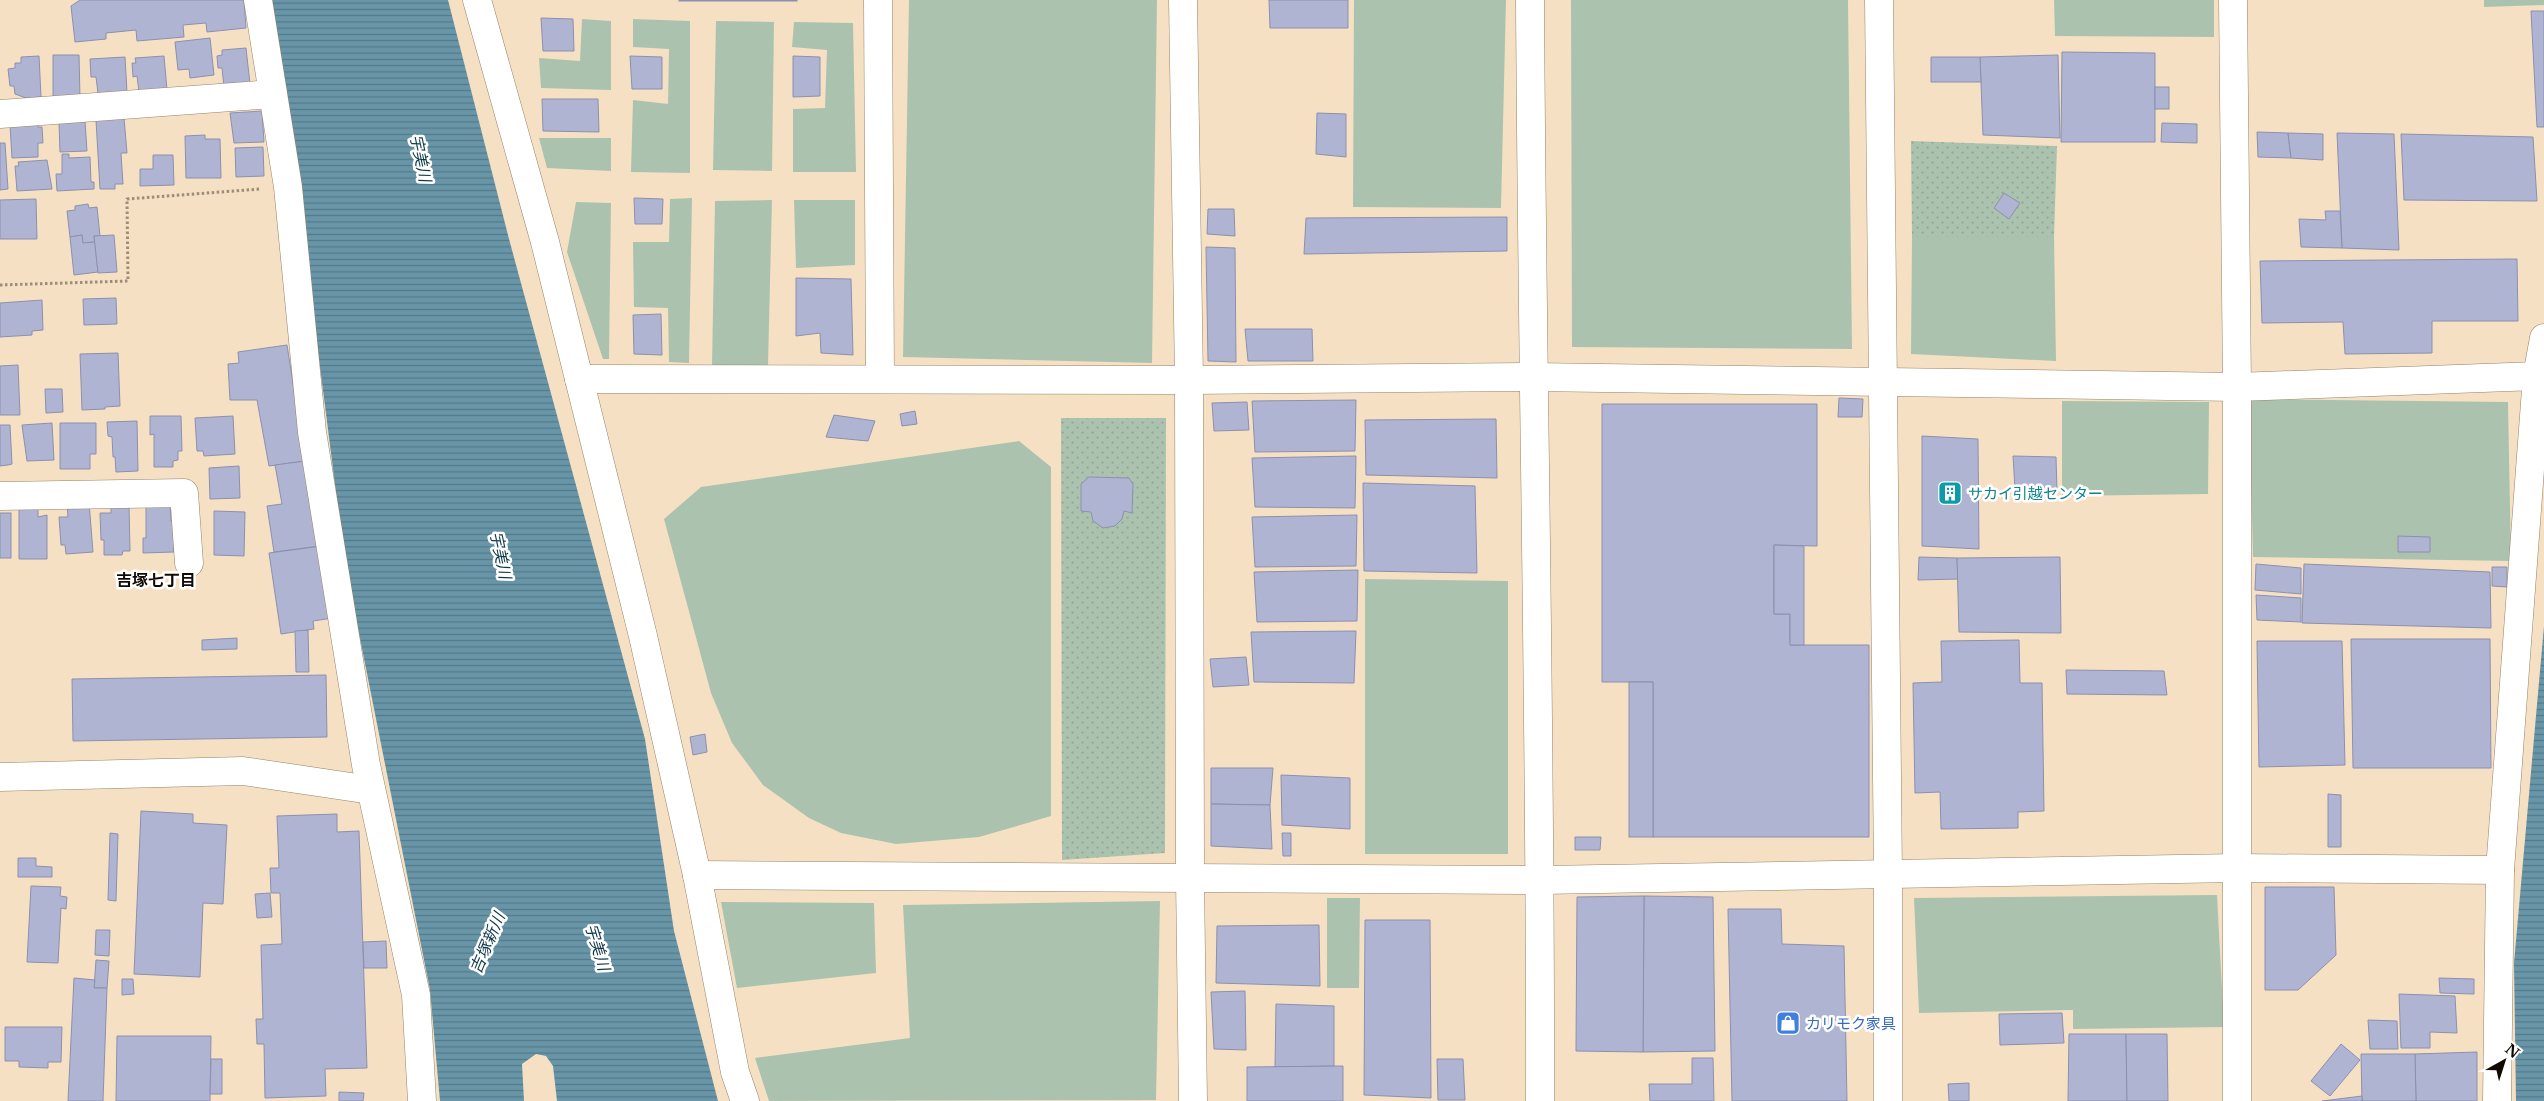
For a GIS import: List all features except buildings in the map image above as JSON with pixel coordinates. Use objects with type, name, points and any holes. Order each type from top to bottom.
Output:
[{"type":"street","points":[[258,0],[288,187],[312,432],[371,790],[416,995],[422,1101]]},
{"type":"street","points":[[477,0],[545,242],[643,636],[697,874],[734,1072],[745,1101]]},
{"type":"street","points":[[878,0],[880,378]]},
{"type":"street","points":[[1183,0],[1189,380],[1190,878],[1193,1101]]},
{"type":"street","points":[[1530,0],[1532,377],[1541,880],[1540,1101]]},
{"type":"street","points":[[1879,0],[1888,874],[1888,1101]]},
{"type":"street","points":[[2233,0],[2237,387],[2237,1101]]},
{"type":"street","points":[[0,114],[273,94]]},
{"type":"street","points":[[2497,1101],[2500,870],[2537,376],[2544,338]]},
{"type":"street","points":[[579,379],[1189,380],[1532,377],[2237,387],[2537,376]]},
{"type":"street","points":[[0,496],[184,493],[189,563]]},
{"type":"street","points":[[0,777],[243,771],[371,790]]},
{"type":"street","points":[[697,874],[1541,880],[2237,868],[2500,870]]},
{"type":"path","points":[[0,285],[128,281],[127,199],[288,187]]},
{"type":"green space","points":[[909,0],[1157,0],[1152,363],[903,357]]},
{"type":"green space","points":[[1354,0],[1506,0],[1501,208],[1353,207]]},
{"type":"green space","points":[[1571,0],[1848,0],[1852,349],[1572,347]]},
{"type":"green space","points":[[2054,0],[2214,0],[2214,37],[2055,36]]},
{"type":"green space","points":[[2484,0],[2544,0],[2544,5],[2484,7]]},
{"type":"green space","points":[[582,19],[611,21],[611,90],[541,88],[539,58],[580,61]]},
{"type":"green space","points":[[633,19],[690,21],[690,173],[631,172],[633,100],[668,104],[669,49],[633,47]]},
{"type":"green space","points":[[716,21],[774,22],[772,171],[713,170]]},
{"type":"green space","points":[[794,22],[853,23],[856,172],[793,172],[793,109],[825,108],[827,50],[792,47]]},
{"type":"green space","points":[[539,138],[611,138],[611,171],[547,168]]},
{"type":"green space","points":[[1911,141],[2057,146],[2054,237],[1912,237]]},
{"type":"green space","points":[[692,198],[689,363],[669,362],[668,308],[634,307],[633,242],[669,242],[670,199]]},
{"type":"green space","points":[[772,200],[768,365],[712,365],[715,201]]},
{"type":"green space","points":[[794,200],[855,200],[855,265],[796,268]]},
{"type":"green space","points":[[576,202],[611,203],[609,359],[603,359],[567,252]]},
{"type":"green space","points":[[1912,237],[2054,237],[2056,361],[1911,354]]},
{"type":"green space","points":[[2249,399],[2508,402],[2511,561],[2253,557]]},
{"type":"green space","points":[[2062,401],[2209,402],[2208,494],[2062,496]]},
{"type":"green space","points":[[1061,418],[1166,418],[1165,853],[1062,860]]},
{"type":"green space","points":[[1019,441],[1051,467],[1051,816],[979,837],[896,844],[841,833],[809,818],[763,785],[732,743],[711,693],[664,519],[701,487]]},
{"type":"green space","points":[[1365,579],[1508,581],[1508,854],[1365,854]]},
{"type":"green space","points":[[2217,895],[2224,1027],[2073,1029],[2073,1010],[1919,1013],[1914,898]]},
{"type":"green space","points":[[1327,898],[1360,898],[1359,988],[1327,988]]},
{"type":"green space","points":[[1160,901],[1156,1100],[769,1101],[755,1058],[910,1038],[903,905]]},
{"type":"green space","points":[[721,902],[874,903],[876,973],[737,988]]},
{"type":"water","points":[[265,0],[448,0],[509,239],[645,739],[674,931],[718,1101],[557,1101],[553,1066],[546,1056],[536,1054],[522,1064],[524,1101],[440,1101],[430,990],[345,563],[304,241]]},
{"type":"water","points":[[2544,626],[2544,1101],[2516,1101],[2514,963]]},
{"type":"place","name":"サカイ引越センター","points":[[1950,493]]},
{"type":"place","name":"カリモク家具","points":[[1788,1023]]},
{"type":"district","name":"吉塚七丁目","points":[[156,580]]},
{"type":"water label","name":"宇美川","points":[[421,158]]},
{"type":"water label","name":"宇美川","points":[[501,555]]},
{"type":"water label","name":"吉塚新川","points":[[487,943]]},
{"type":"water label","name":"宇美川","points":[[598,947]]}]
